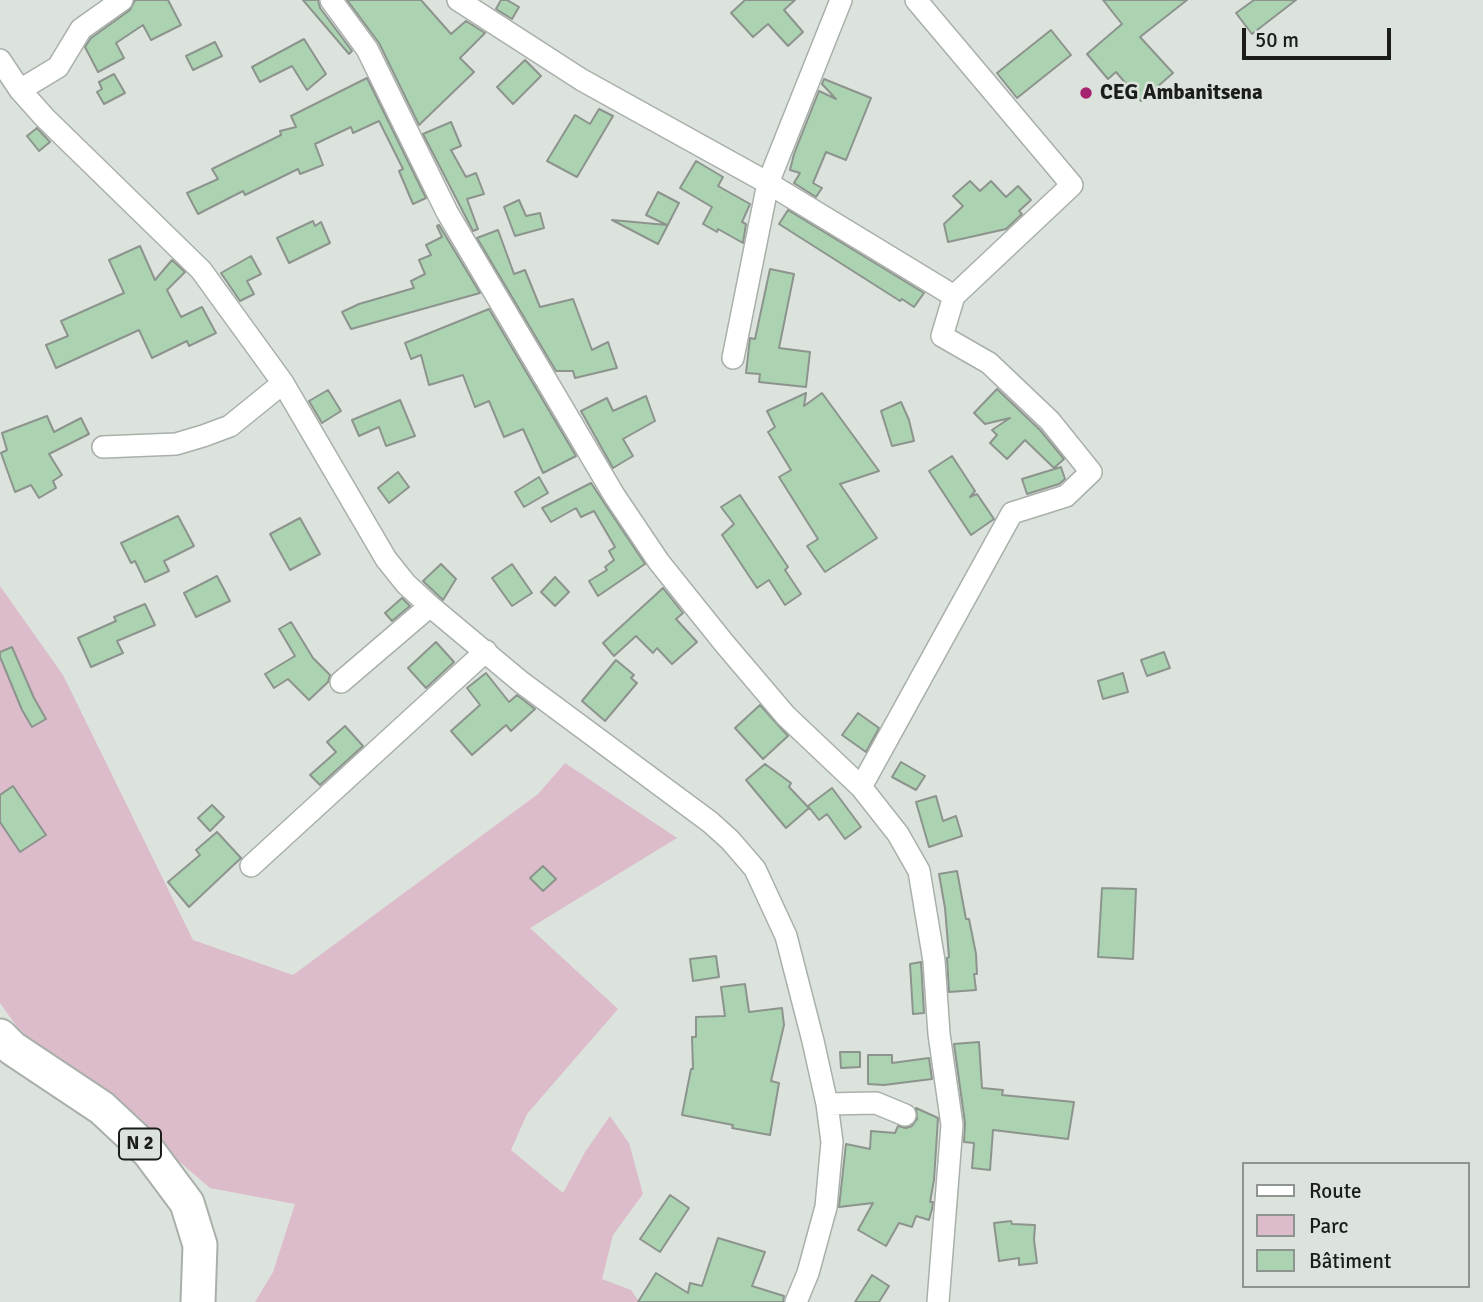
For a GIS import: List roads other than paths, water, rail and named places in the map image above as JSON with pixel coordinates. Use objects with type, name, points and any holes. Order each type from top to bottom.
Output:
[{"type":"main road","name":"N 2","points":[[0,1036],[12,1048],[102,1108],[149,1152],[187,1203],[200,1245],[198,1302]]},
{"type":"street","points":[[20,90],[58,67],[81,29],[122,0]]},
{"type":"street","points":[[331,0],[367,49],[447,212],[614,495],[659,562],[786,716],[861,787],[898,834],[919,872],[932,948],[939,1034],[952,1125],[938,1302]]},
{"type":"street","points":[[458,0],[582,80],[768,183],[954,296]]},
{"type":"street","points":[[733,358],[768,183],[841,0]]},
{"type":"street","points":[[861,787],[1012,513],[1066,496],[1091,472],[1050,421],[989,363],[942,336],[954,296],[1072,185],[916,0]]},
{"type":"street","points":[[0,60],[20,90],[45,118],[201,270],[283,383],[386,559],[406,584],[521,682],[710,822],[755,869],[786,936],[827,1104],[832,1142],[826,1207],[808,1272],[796,1302]]},
{"type":"street","points":[[103,447],[176,444],[203,436],[230,426],[283,383]]},
{"type":"street","points":[[341,682],[430,606]]},
{"type":"street","points":[[251,866],[486,651]]},
{"type":"street","points":[[827,1104],[876,1104],[905,1115]]},
{"type":"place","name":"CEG Ambanitsena","points":[[1086,93]]}]
